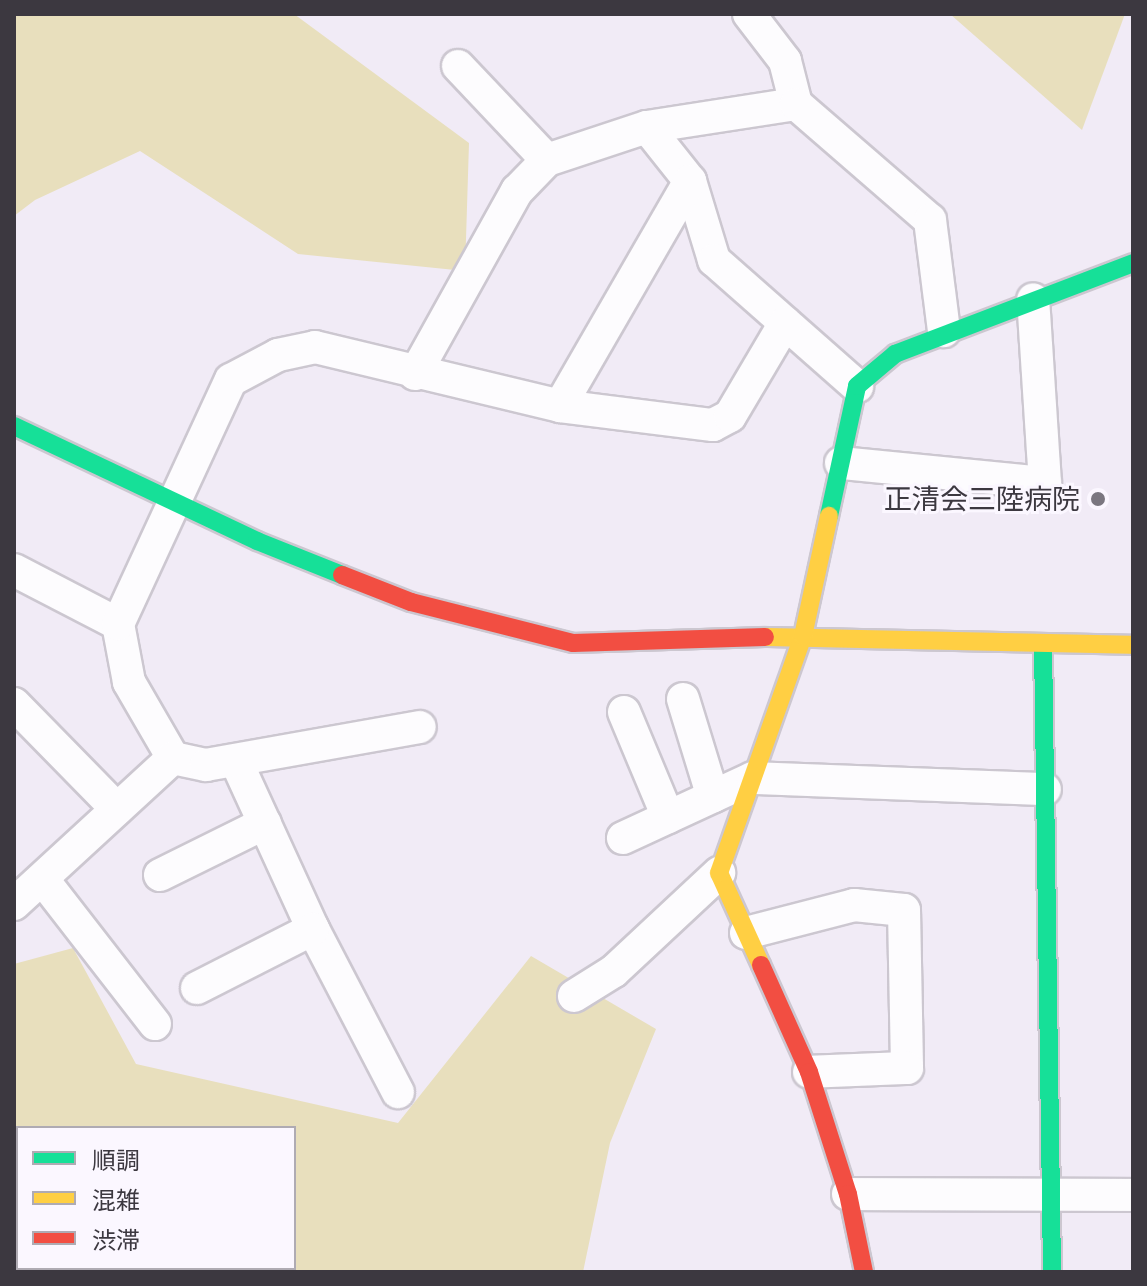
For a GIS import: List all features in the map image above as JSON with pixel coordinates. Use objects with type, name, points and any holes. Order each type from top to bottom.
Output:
[{"type":"street","points":[[749,14],[785,61],[796,104],[930,220],[944,331]]},
{"type":"street","points":[[458,66],[547,160]]},
{"type":"street","points":[[415,374],[517,191],[547,160],[647,127],[796,104]]},
{"type":"street","points":[[647,127],[690,181],[714,260],[857,386]]},
{"type":"street","points":[[560,406],[690,181]]},
{"type":"street","points":[[574,996],[614,971],[719,873],[803,636],[857,386],[895,354],[944,331],[1133,263]]},
{"type":"street","points":[[841,463],[1045,483],[1033,299]]},
{"type":"street","points":[[420,727],[206,765],[173,758],[129,682],[118,624],[231,380],[278,355],[315,347],[415,374],[560,406],[713,425],[730,416],[785,323]]},
{"type":"street","points":[[14,426],[257,541],[411,602],[573,643],[803,636],[1133,645]]},
{"type":"street","points":[[14,570],[118,624]]},
{"type":"street","points":[[1043,643],[1052,1272]]},
{"type":"street","points":[[683,699],[713,797]]},
{"type":"street","points":[[14,704],[117,809]]},
{"type":"street","points":[[624,712],[668,817]]},
{"type":"street","points":[[14,904],[44,881],[173,758]]},
{"type":"street","points":[[236,761],[313,929],[398,1092]]},
{"type":"street","points":[[623,838],[753,778],[1045,789]]},
{"type":"street","points":[[160,875],[265,823]]},
{"type":"street","points":[[719,873],[809,1072],[848,1194],[864,1272]]},
{"type":"street","points":[[44,881],[155,1024]]},
{"type":"street","points":[[746,933],[854,905],[904,910],[907,1068],[809,1072]]},
{"type":"street","points":[[197,988],[313,929]]},
{"type":"street","points":[[848,1194],[1133,1195]]},
{"type":"shaded area","points":[[14,14],[294,14],[469,143],[465,271],[298,254],[140,151],[35,200],[14,216]]},
{"type":"shaded area","points":[[950,14],[1125,14],[1082,130]]},
{"type":"shaded area","points":[[73,948],[136,1064],[398,1123],[531,956],[656,1029],[610,1143],[583,1272],[14,1272],[14,964]]},
{"type":"traffic: fast","points":[[829,516],[857,386],[895,354],[1133,263]]},
{"type":"traffic: fast","points":[[14,426],[257,541],[342,575]]},
{"type":"traffic: fast","points":[[1043,643],[1052,1272]]},
{"type":"traffic: slow","points":[[761,965],[719,873],[803,636],[829,516]]},
{"type":"traffic: slow","points":[[765,637],[1133,645]]},
{"type":"traffic: jam","points":[[342,575],[411,602],[573,643],[765,637]]},
{"type":"traffic: jam","points":[[761,965],[809,1072],[848,1194],[864,1272]]},
{"type":"place","name":"正清会三陸病院","points":[[1098,499]]}]
